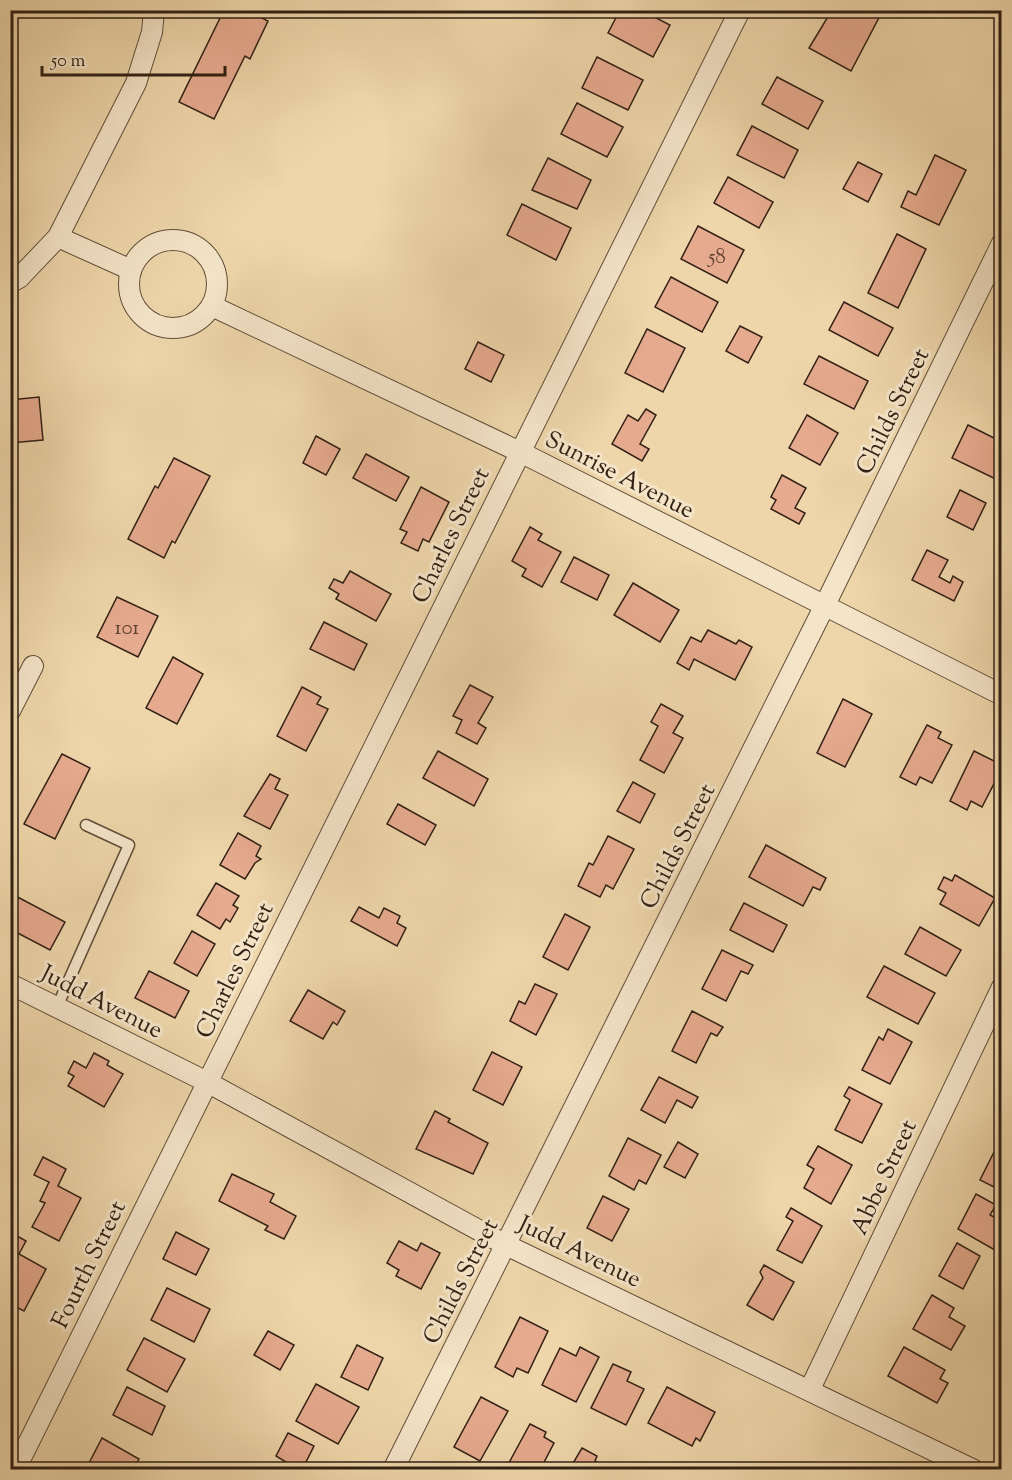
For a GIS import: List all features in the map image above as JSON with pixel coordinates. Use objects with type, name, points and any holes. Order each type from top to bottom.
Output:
[{"type":"street","points":[[10,283],[19,278],[58,237],[136,83],[152,32],[154,10]]},
{"type":"street","name":"Charles Street","points":[[207,1082],[740,10]]},
{"type":"street","points":[[58,237],[131,270]]},
{"type":"street","points":[[173,240],[191,244],[206,254],[215,270],[217,289],[212,306],[200,320],[183,328],[164,327],[147,320],[135,306],[129,288],[131,270],[140,254],[155,243],[173,240]]},
{"type":"street","name":"Childs Street","points":[[393,1470],[824,607],[1002,243]]},
{"type":"street","name":"Sunrise Avenue","points":[[212,306],[520,452],[1002,695]]},
{"type":"street","points":[[10,711],[33,666]]},
{"type":"street","name":"Judd Avenue","points":[[10,984],[207,1082],[506,1245],[810,1389],[974,1470]]},
{"type":"street","name":"Abbe Street","points":[[810,1389],[1002,987]]},
{"type":"street","name":"Fourth Street","points":[[15,1470],[207,1082]]},
{"type":"lane","points":[[57,1007],[129,845],[86,825]]},
{"type":"building","points":[[224,10],[246,10],[268,21],[250,59],[245,56],[214,119],[179,102]]},
{"type":"building","points":[[620,10],[641,10],[670,25],[653,57],[608,33]]},
{"type":"building","points":[[832,10],[883,10],[851,71],[809,48]]},
{"type":"building","points":[[597,57],[643,80],[628,110],[582,88]]},
{"type":"building","points":[[777,77],[823,101],[808,129],[762,104]]},
{"type":"building","points":[[577,103],[623,127],[607,157],[561,134]]},
{"type":"building","points":[[752,126],[798,150],[784,178],[737,155]]},
{"type":"building","points":[[935,155],[966,170],[939,225],[901,207],[908,191],[916,195]]},
{"type":"building","points":[[548,158],[591,180],[577,209],[532,190]]},
{"type":"building","points":[[858,162],[882,174],[868,202],[843,189]]},
{"type":"building","points":[[728,177],[773,202],[759,228],[714,203]]},
{"type":"building","points":[[522,204],[571,228],[556,260],[507,235]]},
{"type":"building","points":[[698,226],[744,250],[727,283],[681,259]]},
{"type":"building","points":[[897,234],[926,249],[898,308],[868,293]]},
{"type":"building","points":[[671,277],[718,302],[702,332],[655,307]]},
{"type":"building","points":[[844,302],[893,328],[878,356],[829,330]]},
{"type":"building","points":[[740,326],[762,337],[748,363],[726,351]]},
{"type":"building","points":[[647,329],[685,348],[663,392],[625,373]]},
{"type":"building","points":[[478,342],[504,355],[491,382],[465,369]]},
{"type":"building","points":[[819,356],[868,381],[854,409],[804,384]]},
{"type":"building","points":[[39,397],[43,440],[10,443],[10,400]]},
{"type":"building","points":[[646,409],[656,415],[640,444],[649,449],[642,461],[612,444],[628,415],[638,421]]},
{"type":"building","points":[[807,415],[838,433],[820,465],[789,448]]},
{"type":"building","points":[[968,425],[1002,442],[1002,482],[952,458]]},
{"type":"building","points":[[316,436],[340,449],[326,475],[303,463]]},
{"type":"building","points":[[366,454],[409,477],[396,501],[353,478]]},
{"type":"building","points":[[174,458],[210,476],[175,543],[172,541],[164,558],[128,539],[155,486],[158,488]]},
{"type":"building","points":[[782,475],[806,488],[795,508],[805,513],[799,524],[771,509],[776,500],[771,497]]},
{"type":"building","points":[[421,487],[449,502],[429,542],[423,539],[418,551],[401,543],[407,532],[400,529]]},
{"type":"building","points":[[960,490],[986,503],[973,530],[947,517]]},
{"type":"building","points":[[530,527],[542,534],[538,540],[561,552],[542,587],[522,576],[526,569],[512,561]]},
{"type":"building","points":[[927,550],[948,560],[939,577],[950,583],[953,576],[963,582],[954,601],[912,580]]},
{"type":"building","points":[[574,557],[609,575],[597,600],[561,582]]},
{"type":"building","points":[[350,571],[391,594],[376,621],[336,599],[339,594],[329,588],[334,579],[343,583]]},
{"type":"building","points":[[633,583],[679,610],[660,642],[614,615]]},
{"type":"building","points":[[117,597],[158,616],[138,657],[97,637]]},
{"type":"building","points":[[324,622],[367,644],[354,670],[310,649]]},
{"type":"building","points":[[708,630],[736,644],[739,640],[752,647],[735,680],[694,659],[689,670],[677,663],[691,637],[701,642]]},
{"type":"building","points":[[173,657],[203,674],[177,724],[146,708]]},
{"type":"building","points":[[470,685],[493,697],[478,723],[486,728],[477,744],[456,733],[462,720],[453,716]]},
{"type":"building","points":[[302,687],[321,697],[317,704],[328,709],[306,751],[277,736]]},
{"type":"building","points":[[843,699],[872,714],[845,767],[817,753]]},
{"type":"building","points":[[661,704],[683,716],[673,733],[683,738],[664,773],[640,760],[658,726],[651,722]]},
{"type":"building","points":[[927,725],[941,732],[938,738],[952,745],[932,783],[920,777],[916,785],[900,777]]},
{"type":"building","points":[[438,751],[488,779],[474,806],[423,778]]},
{"type":"building","points":[[974,751],[1002,765],[1002,768],[982,807],[971,801],[967,810],[950,801]]},
{"type":"building","points":[[62,754],[90,768],[55,839],[24,824]]},
{"type":"building","points":[[270,774],[280,779],[275,789],[288,795],[270,829],[244,816]]},
{"type":"building","points":[[633,782],[655,794],[640,823],[617,811]]},
{"type":"building","points":[[398,804],[436,825],[425,845],[387,824]]},
{"type":"building","points":[[238,833],[261,846],[256,856],[261,859],[255,863],[245,879],[220,865]]},
{"type":"building","points":[[608,836],[634,849],[613,889],[606,885],[600,897],[578,886],[589,863],[593,865]]},
{"type":"building","points":[[766,845],[826,878],[820,890],[813,887],[803,906],[749,877]]},
{"type":"building","points":[[955,875],[995,898],[979,926],[940,904],[946,893],[938,889],[944,877],[952,881]]},
{"type":"building","points":[[216,883],[239,896],[233,905],[238,908],[230,922],[226,919],[220,929],[197,915]]},
{"type":"building","points":[[10,893],[65,922],[50,950],[10,929]]},
{"type":"building","points":[[744,903],[787,925],[773,952],[730,930]]},
{"type":"building","points":[[359,907],[379,918],[384,908],[400,916],[397,923],[406,928],[397,946],[351,921]]},
{"type":"building","points":[[565,914],[590,927],[568,970],[543,957]]},
{"type":"building","points":[[920,927],[961,950],[946,976],[905,954]]},
{"type":"building","points":[[192,931],[215,944],[197,976],[174,963]]},
{"type":"building","points":[[722,950],[753,965],[748,974],[741,971],[726,1001],[702,989]]},
{"type":"building","points":[[884,966],[935,993],[918,1024],[867,997]]},
{"type":"building","points":[[149,971],[189,991],[175,1018],[135,998]]},
{"type":"building","points":[[535,984],[557,994],[536,1035],[510,1021],[519,1001],[525,1004]]},
{"type":"building","points":[[308,990],[345,1011],[337,1025],[333,1022],[323,1039],[290,1021]]},
{"type":"building","points":[[692,1011],[723,1027],[717,1036],[711,1033],[696,1063],[672,1051]]},
{"type":"building","points":[[888,1029],[912,1042],[890,1084],[862,1070],[879,1037],[883,1040]]},
{"type":"building","points":[[492,1052],[522,1067],[503,1105],[473,1090]]},
{"type":"building","points":[[94,1053],[109,1061],[107,1065],[123,1074],[104,1107],[68,1086],[74,1076],[68,1073],[74,1061],[86,1068]]},
{"type":"building","points":[[659,1077],[698,1097],[692,1108],[677,1100],[665,1123],[641,1110]]},
{"type":"building","points":[[849,1087],[882,1104],[862,1143],[835,1130],[850,1100],[844,1096]]},
{"type":"building","points":[[435,1111],[450,1119],[448,1122],[488,1143],[473,1174],[416,1149]]},
{"type":"building","points":[[628,1138],[661,1155],[646,1184],[639,1180],[634,1190],[609,1176]]},
{"type":"building","points":[[678,1142],[698,1154],[685,1178],[664,1167]]},
{"type":"building","points":[[998,1144],[1002,1146],[1002,1191],[980,1180]]},
{"type":"building","points":[[818,1146],[852,1165],[831,1204],[804,1188],[814,1169],[807,1165]]},
{"type":"building","points":[[43,1157],[66,1169],[58,1186],[81,1198],[59,1241],[32,1227],[45,1203],[40,1201],[49,1182],[34,1175]]},
{"type":"building","points":[[232,1174],[274,1194],[270,1202],[296,1216],[284,1239],[265,1230],[268,1226],[219,1201]]},
{"type":"building","points":[[976,1194],[996,1205],[990,1215],[1002,1221],[1000,1253],[958,1229]]},
{"type":"building","points":[[603,1196],[629,1209],[612,1241],[587,1228]]},
{"type":"building","points":[[791,1208],[822,1226],[802,1263],[777,1250],[793,1221],[786,1217]]},
{"type":"building","points":[[10,1232],[26,1241],[19,1254],[46,1269],[24,1311],[10,1304],[10,1266],[17,1254],[10,1251]]},
{"type":"building","points":[[176,1232],[209,1249],[196,1275],[163,1259]]},
{"type":"building","points":[[399,1241],[417,1251],[421,1243],[440,1253],[421,1289],[396,1276],[399,1270],[387,1263]]},
{"type":"building","points":[[957,1243],[980,1256],[963,1289],[939,1276]]},
{"type":"building","points":[[764,1265],[794,1282],[773,1320],[747,1305],[763,1278],[760,1272]]},
{"type":"building","points":[[167,1288],[210,1309],[194,1342],[151,1320]]},
{"type":"building","points":[[932,1295],[954,1308],[949,1317],[965,1326],[951,1350],[913,1329]]},
{"type":"building","points":[[520,1317],[548,1331],[528,1373],[517,1368],[513,1377],[495,1367]]},
{"type":"building","points":[[268,1331],[294,1345],[280,1370],[254,1355]]},
{"type":"building","points":[[144,1338],[185,1359],[167,1392],[127,1370]]},
{"type":"building","points":[[357,1345],[383,1358],[368,1390],[341,1377]]},
{"type":"building","points":[[580,1347],[599,1357],[576,1402],[542,1385],[560,1348],[576,1356]]},
{"type":"building","points":[[904,1347],[945,1370],[940,1379],[948,1383],[937,1403],[888,1376]]},
{"type":"building","points":[[613,1364],[631,1372],[627,1381],[644,1389],[626,1425],[591,1408]]},
{"type":"building","points":[[316,1384],[359,1407],[338,1444],[296,1421]]},
{"type":"building","points":[[127,1387],[165,1406],[152,1435],[113,1415]]},
{"type":"building","points":[[667,1387],[715,1412],[700,1441],[696,1438],[692,1446],[648,1423]]},
{"type":"building","points":[[481,1397],[508,1411],[480,1461],[454,1447]]},
{"type":"building","points":[[530,1424],[546,1432],[544,1437],[554,1443],[540,1470],[505,1470]]},
{"type":"building","points":[[288,1433],[314,1446],[305,1464],[316,1470],[282,1470],[286,1462],[276,1456]]},
{"type":"building","points":[[102,1438],[139,1459],[133,1470],[97,1470],[88,1465]]},
{"type":"building","points":[[582,1448],[597,1456],[595,1461],[605,1467],[604,1470],[569,1470]]},
{"type":"building","points":[[818,1463],[831,1470],[815,1470]]}]
